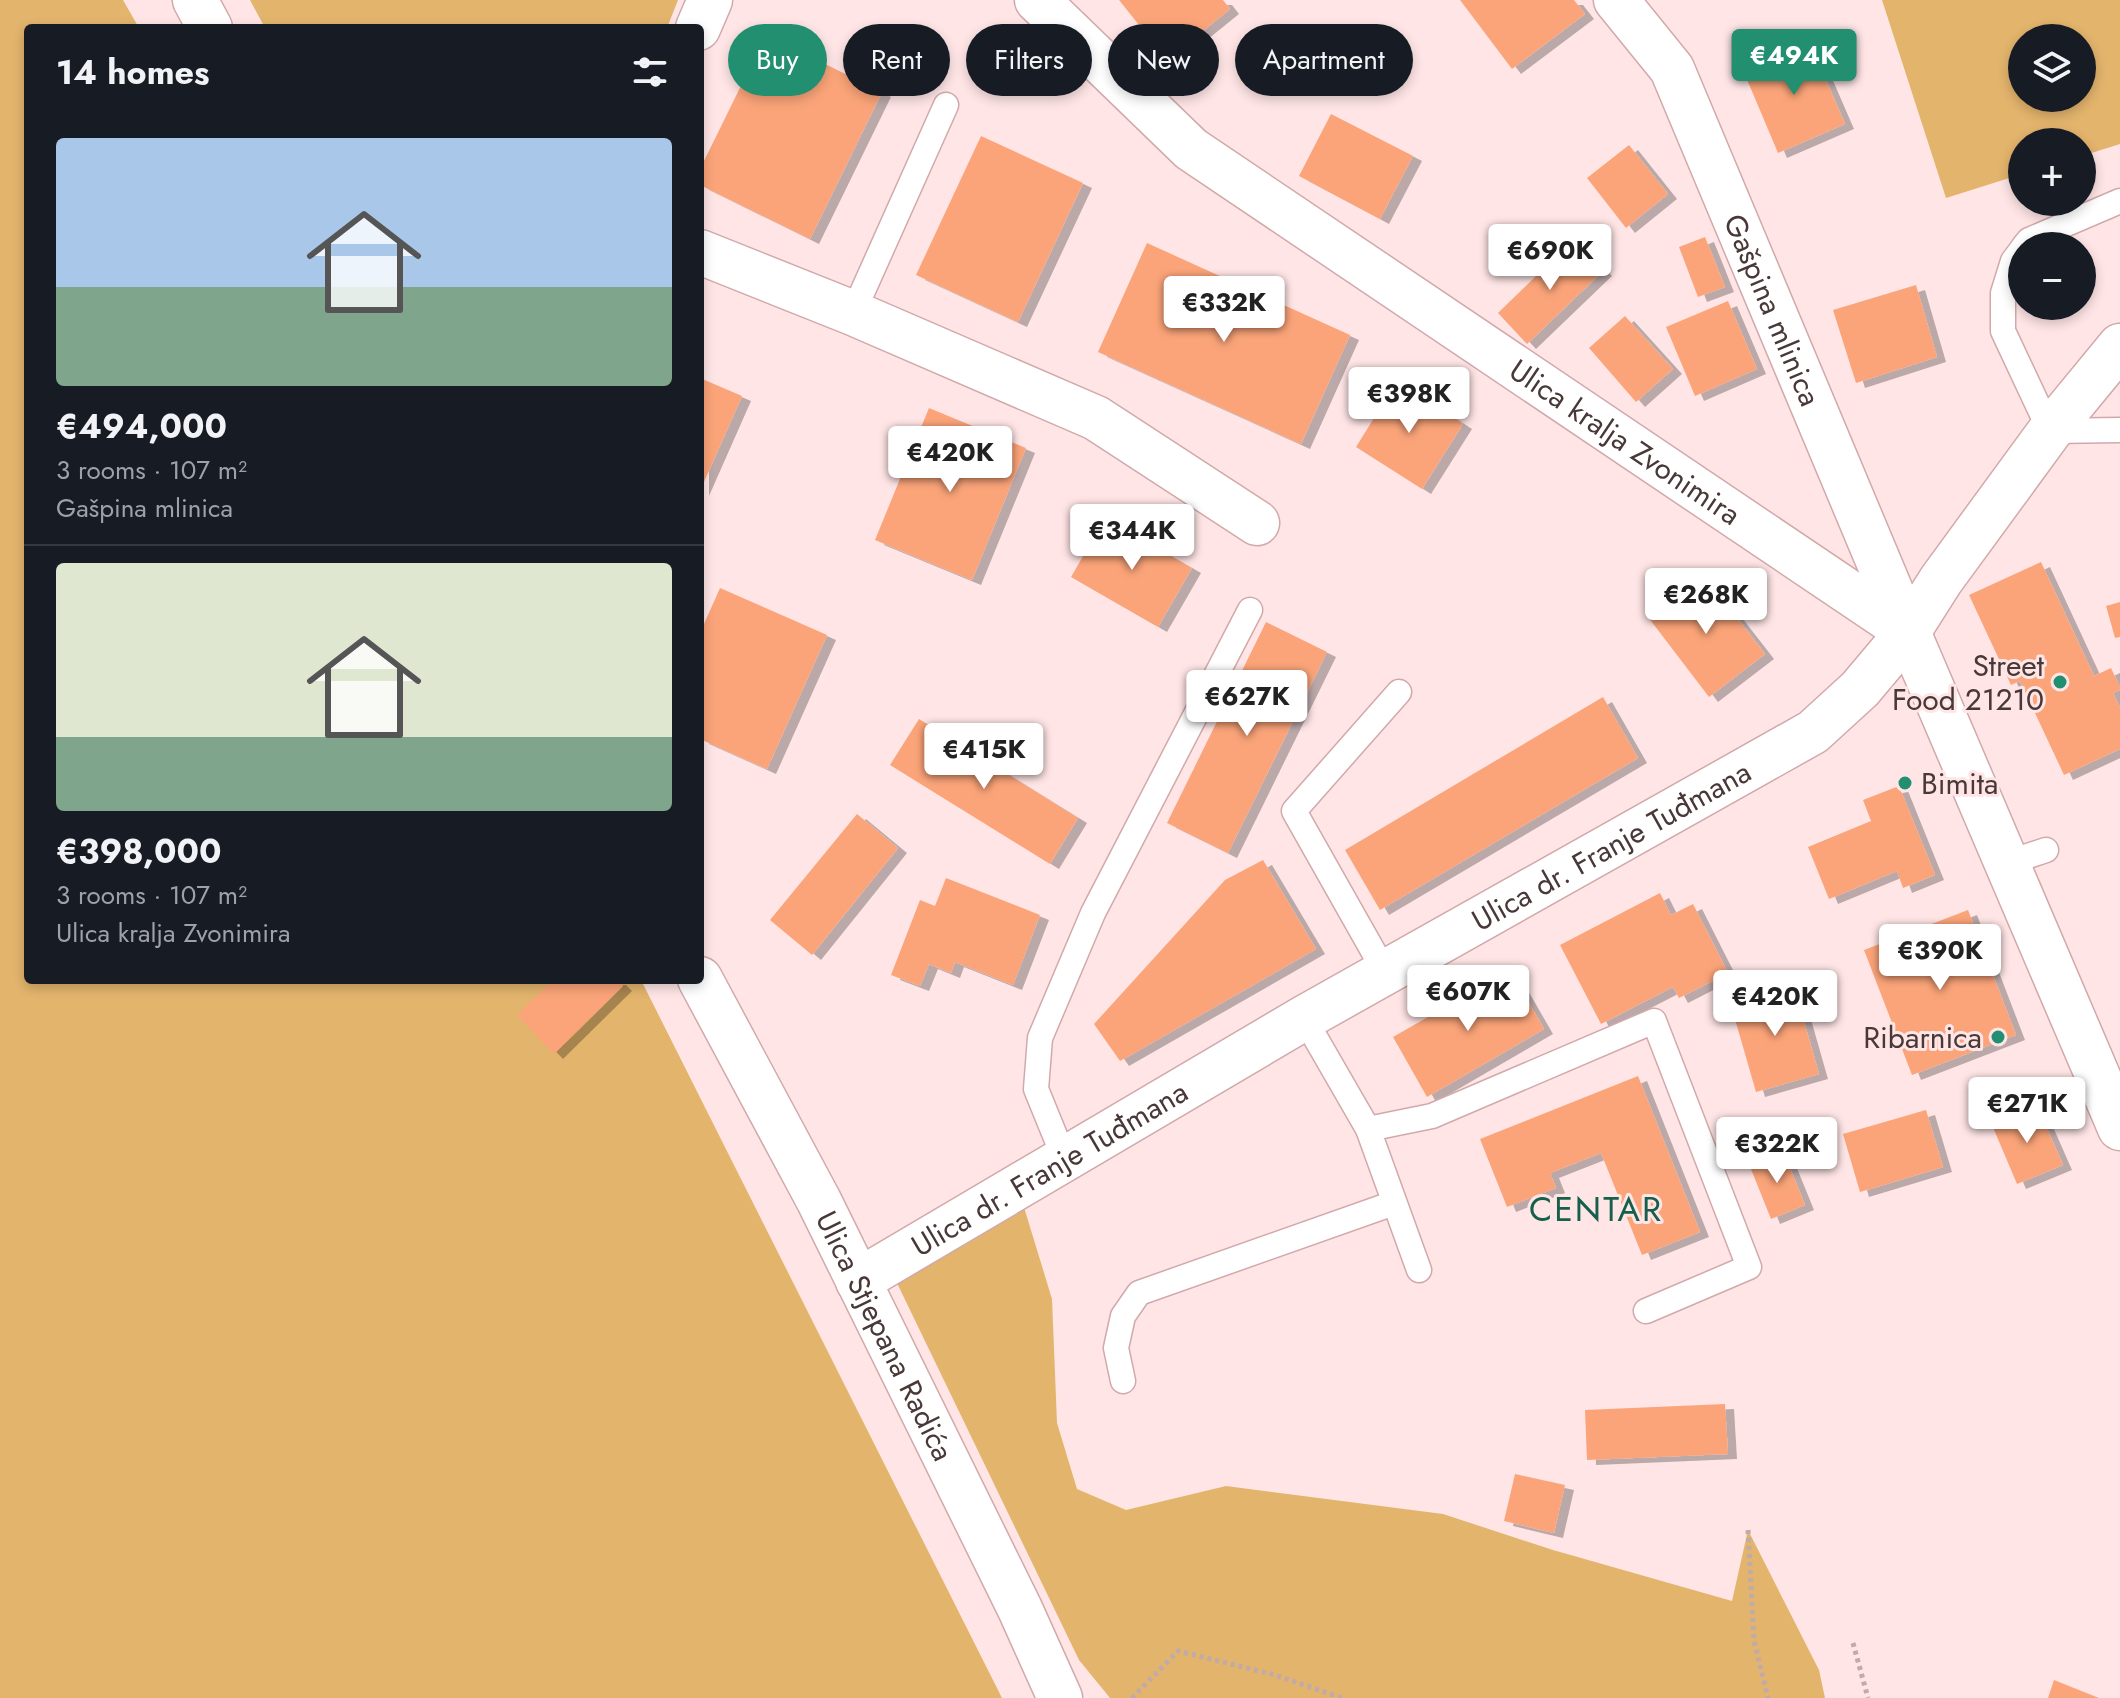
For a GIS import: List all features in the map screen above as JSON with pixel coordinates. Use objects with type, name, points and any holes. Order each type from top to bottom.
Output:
[{"type":"street","points":[[195,0],[208,24]]},
{"type":"street","points":[[700,24],[710,0]]},
{"type":"street","name":"Ulica kralja Zvonimira","points":[[1037,0],[1191,149],[1908,632]]},
{"type":"street","name":"Gašpina mlinica","points":[[1616,0],[1672,69],[1908,632]]},
{"type":"street","points":[[704,254],[853,313],[1096,418],[1257,523]]},
{"type":"street","name":"Ulica dr. Franje Tuđmana","points":[[858,1281],[1304,1018],[1813,732],[1860,689],[1908,632],[1941,580],[2050,431],[2120,346]]},
{"type":"street","points":[[1908,632],[2026,856],[2120,1128]]},
{"type":"street","name":"Ulica Stjepana Radića","points":[[703,984],[819,1201],[1020,1609],[1060,1698]]},
{"type":"lane","points":[[853,313],[946,105]]},
{"type":"lane","points":[[2048,232],[2120,201]]},
{"type":"lane","points":[[2008,277],[2003,293],[2003,331],[2050,431],[2120,430]]},
{"type":"lane","points":[[1065,1160],[1036,1089],[1040,1038],[1093,913],[1250,610]]},
{"type":"lane","points":[[1385,972],[1294,811],[1399,692]]},
{"type":"lane","points":[[1304,1018],[1368,1129],[1419,1270]]},
{"type":"lane","points":[[1368,1129],[1432,1116],[1654,1021],[1749,1267],[1646,1311]]},
{"type":"lane","points":[[1123,1381],[1116,1348],[1123,1316],[1139,1293],[1394,1203]]},
{"type":"path","points":[[1748,1530],[1754,1641],[1768,1698]]},
{"type":"path","points":[[1853,1643],[1868,1698]]},
{"type":"path","points":[[1132,1698],[1178,1651],[1275,1675],[1342,1698]]},
{"type":"shaded area","points":[[0,0],[123,0],[137,24],[24,24],[24,984],[643,984],[1002,1698],[0,1698]]},
{"type":"shaded area","points":[[250,0],[678,0],[669,24],[263,24]]},
{"type":"shaded area","points":[[1882,0],[2120,0],[2120,144],[2096,152],[2096,128],[2008,128],[2008,178],[1946,198]]},
{"type":"shaded area","points":[[1023,1204],[1052,1299],[1057,1423],[1077,1489],[1126,1510],[1226,1486],[1443,1514],[1553,1550],[1732,1601],[1748,1530],[1819,1670],[1825,1698],[1110,1698],[1079,1660],[896,1281]]},
{"type":"building","points":[[1119,0],[1223,0],[1230,9],[1211,24],[1138,24]]},
{"type":"building","points":[[1460,0],[1574,0],[1585,14],[1512,69]]},
{"type":"building","points":[[1809,41],[1845,124],[1778,153],[1743,70]]},
{"type":"building","points":[[827,65],[843,73],[843,96],[880,96],[810,239],[704,187],[704,161],[736,96],[827,96]]},
{"type":"building","points":[[1331,114],[1413,156],[1380,219],[1299,176]]},
{"type":"building","points":[[981,136],[1083,183],[1018,322],[916,275]]},
{"type":"building","points":[[1629,145],[1668,194],[1626,228],[1587,178]]},
{"type":"building","points":[[1705,237],[1725,287],[1698,297],[1679,247]]},
{"type":"building","points":[[1573,240],[1603,271],[1527,344],[1498,313]]},
{"type":"building","points":[[1147,243],[1350,335],[1301,444],[1098,352]]},
{"type":"building","points":[[1916,285],[1937,357],[1856,383],[1833,310]]},
{"type":"building","points":[[1728,301],[1757,369],[1695,396],[1666,327]]},
{"type":"building","points":[[1625,316],[1673,369],[1636,402],[1589,348]]},
{"type":"building","points":[[704,380],[742,396],[704,482]]},
{"type":"building","points":[[1397,381],[1463,424],[1422,489],[1356,447]]},
{"type":"building","points":[[929,408],[1026,448],[972,580],[875,540]]},
{"type":"building","points":[[1105,518],[1192,568],[1158,627],[1071,577]]},
{"type":"building","points":[[2041,562],[2094,676],[2111,668],[2120,687],[2113,693],[2120,708],[2120,749],[2064,775],[2020,681],[2011,685],[1969,595]]},
{"type":"building","points":[[1703,574],[1765,654],[1709,697],[1648,617]]},
{"type":"building","points":[[720,588],[827,635],[767,769],[704,741],[704,624]]},
{"type":"building","points":[[2120,602],[2120,637],[2115,638],[2106,606]]},
{"type":"building","points":[[1266,622],[1327,652],[1228,853],[1167,823]]},
{"type":"building","points":[[1603,697],[1638,758],[1380,910],[1345,850]]},
{"type":"building","points":[[919,719],[1078,818],[1050,864],[890,765]]},
{"type":"building","points":[[1899,786],[1935,875],[1903,888],[1897,871],[1829,899],[1808,847],[1871,821],[1863,800]]},
{"type":"building","points":[[857,814],[898,848],[812,955],[770,920]]},
{"type":"building","points":[[1263,860],[1316,949],[1120,1061],[1094,1024],[1225,880]]},
{"type":"building","points":[[946,878],[1040,915],[1013,985],[955,962],[951,973],[929,964],[920,986],[891,975],[920,900],[935,906]]},
{"type":"building","points":[[1660,893],[1671,915],[1693,904],[1728,973],[1679,998],[1673,987],[1601,1024],[1560,945]]},
{"type":"building","points":[[1968,910],[2016,1035],[1912,1075],[1864,950]]},
{"type":"building","points":[[1510,970],[1544,1029],[1427,1097],[1393,1037]]},
{"type":"building","points":[[1793,983],[1819,1074],[1756,1092],[1730,1002]]},
{"type":"building","points":[[549,984],[623,986],[554,1054],[517,1015]]},
{"type":"building","points":[[1638,1076],[1700,1232],[1642,1255],[1601,1153],[1550,1173],[1556,1188],[1507,1207],[1480,1139]]},
{"type":"building","points":[[2037,1106],[2063,1165],[2017,1184],[1992,1125]]},
{"type":"building","points":[[1926,1110],[1943,1167],[1860,1192],[1843,1134]]},
{"type":"building","points":[[1783,1151],[1805,1205],[1771,1219],[1749,1164]]},
{"type":"building","points":[[1725,1404],[1728,1454],[1587,1460],[1585,1410]]},
{"type":"building","points":[[1515,1474],[1565,1485],[1554,1533],[1504,1521]]},
{"type":"building","points":[[2054,1680],[2099,1698],[2048,1698]]},
{"type":"place","name":"Street Food 21210","points":[[2060,682]]},
{"type":"place","name":"Bimita","points":[[1905,783]]},
{"type":"place","name":"Ribarnica","points":[[1998,1037]]},
{"type":"district","name":"CENTAR","points":[[1596,1209]]}]
